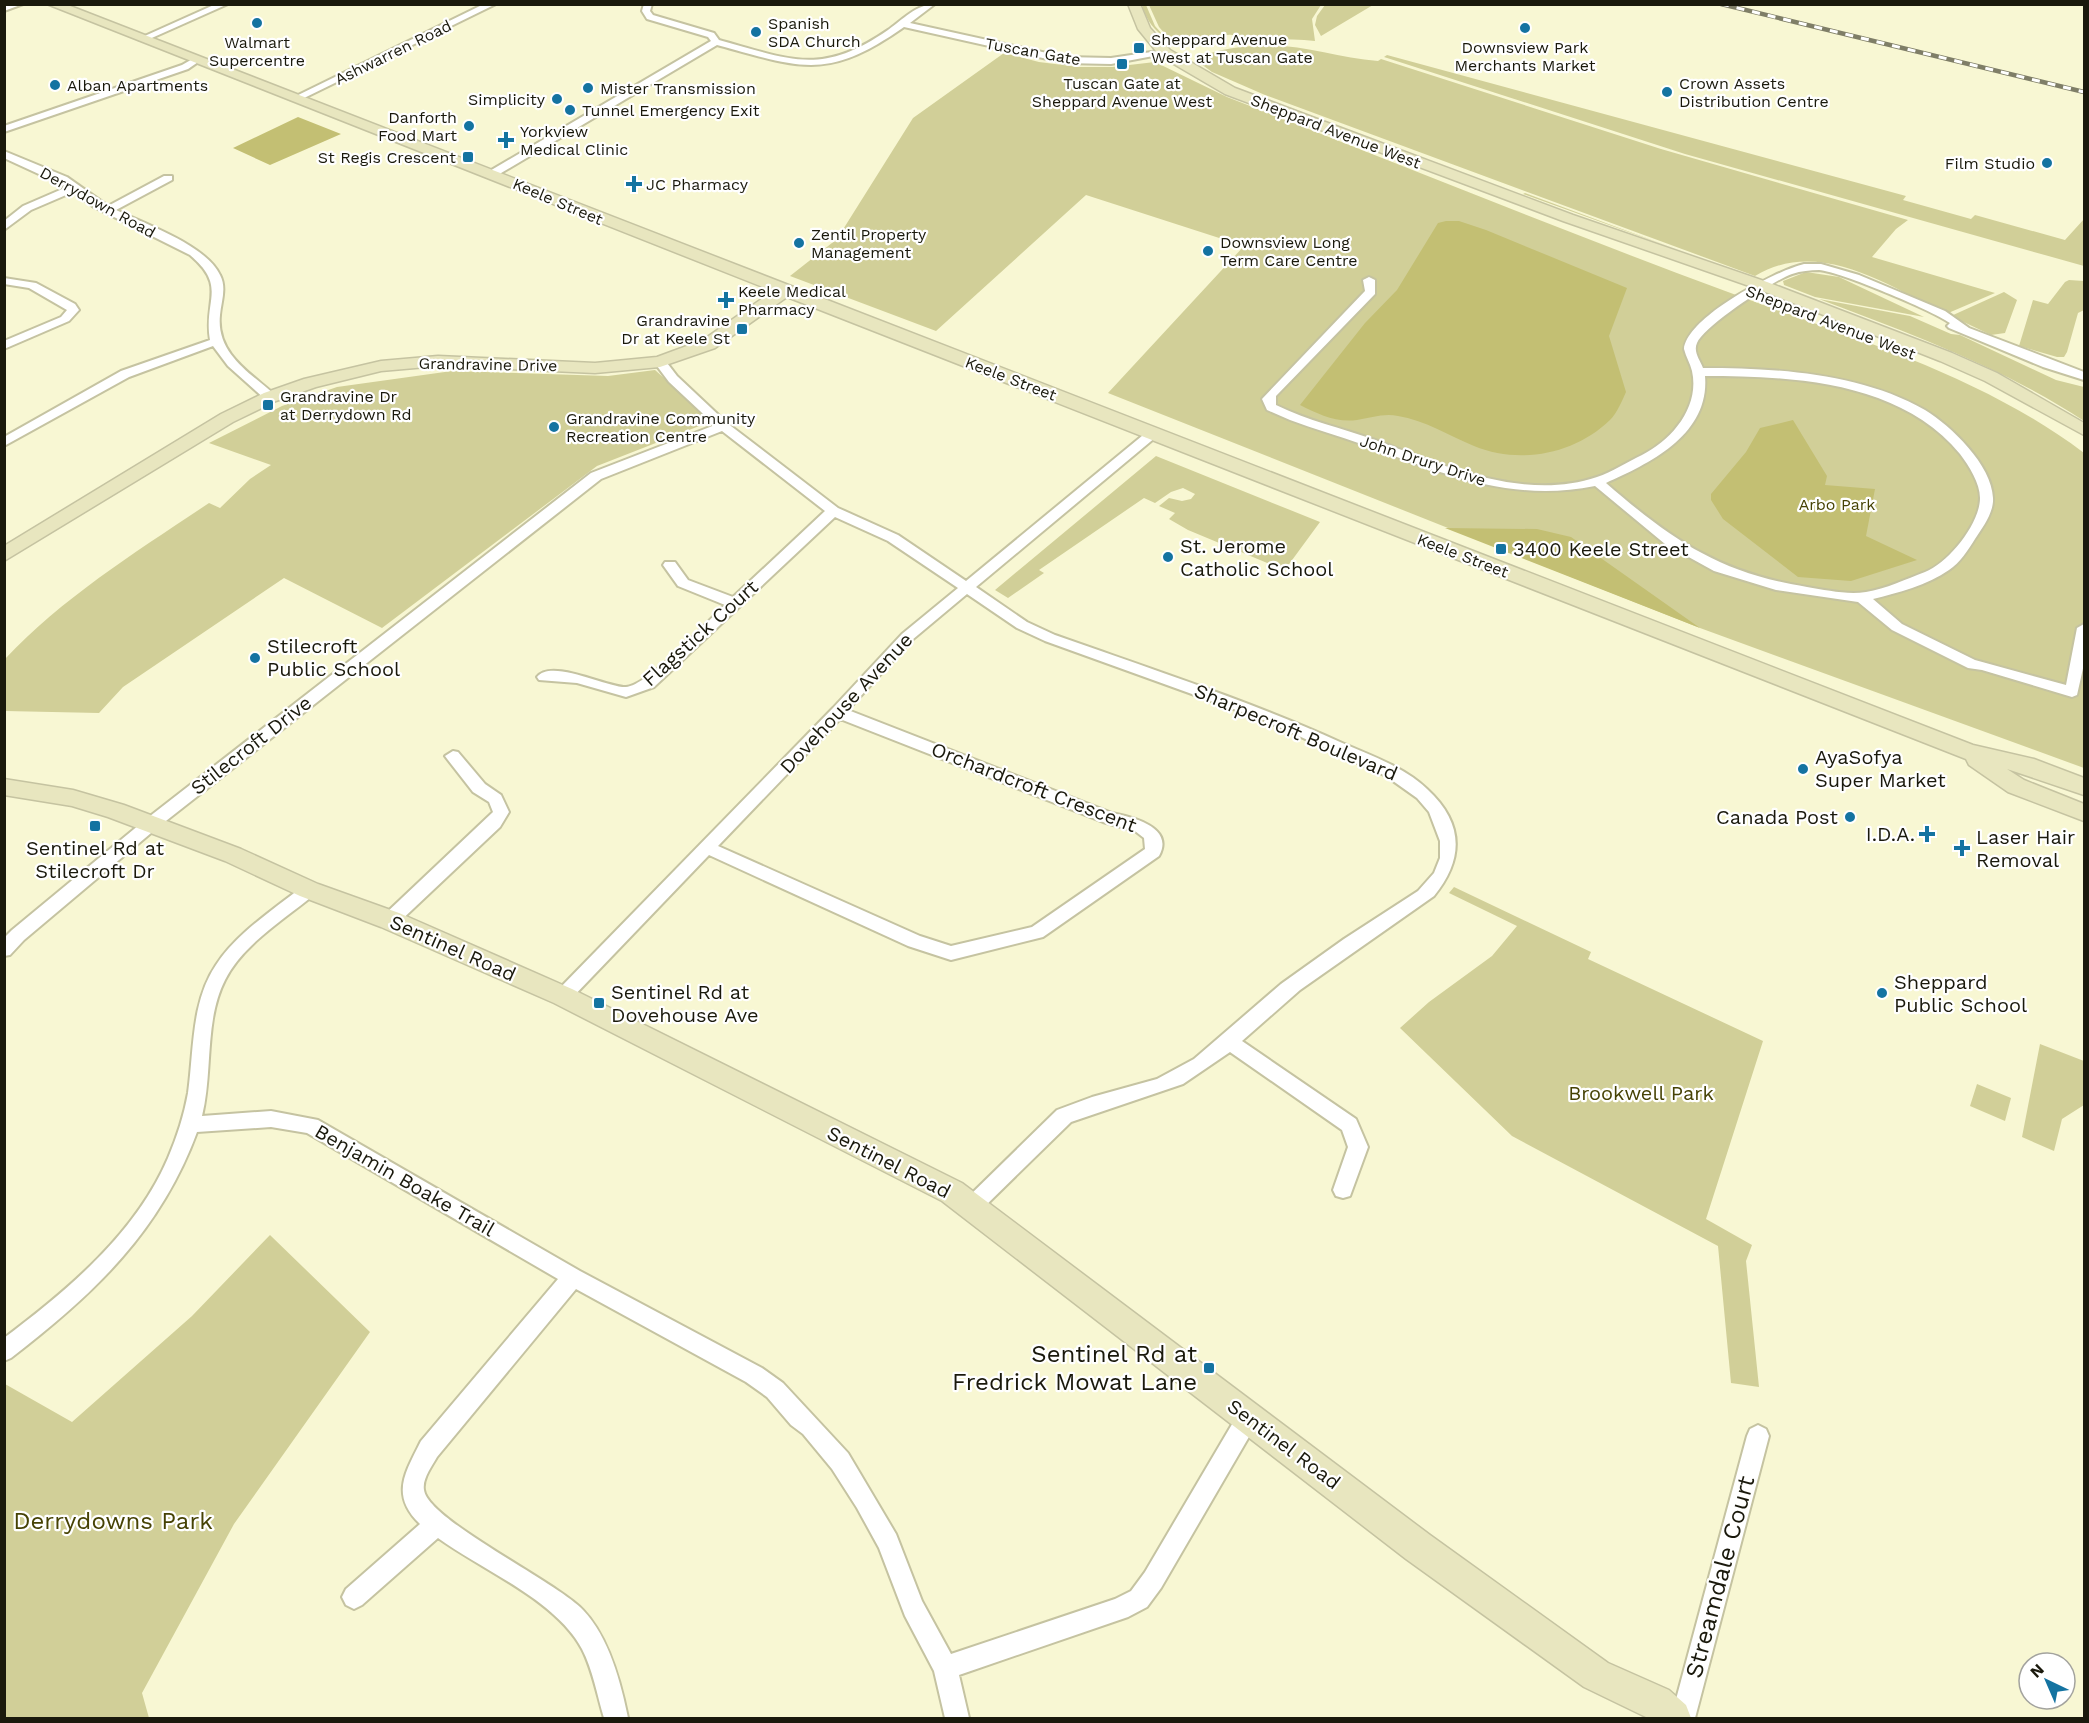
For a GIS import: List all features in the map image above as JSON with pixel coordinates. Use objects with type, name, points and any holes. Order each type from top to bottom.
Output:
[{"type":"main road","name":"Keele Street","points":[[53,4],[1968,752],[2026,765],[2085,787]]},
{"type":"main road","name":"Sheppard Avenue West","points":[[1134,4],[1144,29],[1165,53],[1230,91],[1991,377],[2085,430]]},
{"type":"main road","name":"Sheppard Avenue West","points":[[1756,288],[1988,385],[2049,418],[2085,443]]},
{"type":"main road","name":"Grandravine Drive","points":[[4,555],[212,427],[270,397],[338,375],[395,364],[468,361],[595,368],[660,362],[709,344],[784,291]]},
{"type":"main road","name":"Keele Street","points":[[1968,752],[2016,786],[2085,813]]},
{"type":"main road","name":"Sentinel Road","points":[[4,787],[73,798],[151,824],[233,855],[309,890],[390,920],[563,996],[952,1192],[1418,1547],[1596,1675],[1657,1702],[1673,1719]]},
{"type":"street","points":[[4,9],[19,4]]},
{"type":"street","points":[[142,39],[224,4]]},
{"type":"street","name":"Ashwarren Road","points":[[295,99],[492,4]]},
{"type":"street","points":[[648,4],[646,11],[650,16],[711,35],[716,42],[791,61],[823,63],[849,57],[931,4]]},
{"type":"street","name":"Tuscan Gate","points":[[901,24],[1065,60],[1111,61],[1165,53]]},
{"type":"street","points":[[492,174],[716,42]]},
{"type":"street","points":[[4,123],[24,119],[123,85],[185,67],[196,60]]},
{"type":"street","points":[[4,129],[24,119]]},
{"type":"street","name":"Derrydown Road","points":[[4,154],[75,187],[92,202],[194,253],[208,263],[217,278],[217,341]]},
{"type":"street","points":[[108,210],[168,178]]},
{"type":"street","points":[[4,227],[27,207],[75,187]]},
{"type":"street","name":"John Drury Drive","points":[[1370,280],[1371,292],[1271,394],[1268,399],[1271,406],[1474,480],[1544,488],[1598,482],[1643,459],[1677,438],[1689,418],[1695,400],[1698,372],[1688,352],[1690,343],[1706,325],[1756,288],[1780,272],[1794,267],[1813,266],[1841,272],[1870,284],[1929,317],[1963,328],[2047,364],[2085,376]]},
{"type":"street","points":[[4,281],[32,285],[71,306],[73,310],[65,319],[4,346]]},
{"type":"street","points":[[4,442],[125,374],[217,341],[238,369],[270,397]]},
{"type":"street","name":"Sharpecroft Boulevard","points":[[660,362],[673,379],[723,426],[833,511],[893,538],[1037,632],[1260,713],[1392,772],[1417,787],[1439,812],[1447,832],[1448,853],[1445,865],[1429,891],[1311,972],[1264,1008],[1231,1043],[1175,1079],[1080,1108],[1064,1116],[972,1206]]},
{"type":"street","points":[[1598,482],[1672,543],[1722,571],[1771,586],[1861,597],[1937,572],[1952,561],[1975,529],[1987,502],[1983,480],[1966,451],[1928,417],[1859,388],[1783,375],[1698,372]]},
{"type":"street","name":"Stilecroft Drive","points":[[4,950],[18,935],[151,824],[596,476],[723,426]]},
{"type":"street","name":"Dovehouse Avenue","points":[[563,996],[708,848],[907,637],[1152,434]]},
{"type":"street","name":"Flagstick Court","points":[[544,677],[577,678],[626,692],[649,684],[833,511]]},
{"type":"street","points":[[670,565],[683,583],[734,603]]},
{"type":"street","points":[[1861,597],[1897,627],[1973,665],[1983,665],[2072,692],[2085,628]]},
{"type":"street","name":"Orchardcroft Crescent","points":[[708,848],[914,941],[951,953],[1037,932],[1153,852],[1155,843],[1152,835],[1139,826],[1111,819],[838,712]]},
{"type":"street","points":[[390,920],[494,823],[501,812],[495,799],[479,788],[453,756]]},
{"type":"street","points":[[4,1351],[57,1310],[125,1244],[168,1178],[190,1125],[215,982],[237,953],[309,890]]},
{"type":"street","points":[[1231,1043],[1349,1125],[1358,1147],[1342,1190]]},
{"type":"street","name":"Benjamin Boake Trail","points":[[190,1125],[271,1119],[311,1126],[573,1277],[754,1375],[775,1390],[840,1461],[875,1516],[898,1564],[913,1608],[945,1668],[957,1719]]},
{"type":"street","points":[[573,1277],[429,1449],[418,1471],[412,1493],[418,1509],[437,1524],[553,1600],[575,1618],[597,1650],[616,1719]]},
{"type":"street","points":[[945,1668],[1120,1609],[1139,1599],[1169,1555],[1249,1416]]},
{"type":"street","name":"Streamdale Court","points":[[1683,1719],[1758,1437]]},
{"type":"street","points":[[354,1597],[437,1524]]},
{"type":"green space","points":[[1142,5],[1146,5],[1155,26],[1164,36],[1166,35],[1159,27],[1149,5],[1321,5],[1312,19],[1315,41],[1258,39],[1229,35],[1199,45],[1187,45],[1167,39],[1159,33],[1146,16]]},
{"type":"green space","points":[[1325,5],[1373,5],[1321,36],[1315,25],[1317,16]]},
{"type":"green space","points":[[1269,45],[1378,61],[1381,59],[1661,149],[1908,220],[1896,229],[1872,257],[1995,293],[1946,314],[1877,279],[1829,264],[1804,262],[1779,265],[1755,276],[1265,95],[1212,72],[1197,61],[1220,50]]},
{"type":"green space","name":"Arbo Park","points":[[1004,53],[1039,62],[1079,67],[1112,67],[1155,62],[1227,97],[1477,196],[1912,360],[1957,379],[2043,425],[2084,453],[2084,768],[1700,628],[1108,393],[1244,246],[1086,195],[936,331],[790,276],[837,239],[913,118]]},
{"type":"green space","points":[[1387,55],[1906,196],[1903,200],[1971,219],[1975,215],[2065,240],[2084,219],[2084,266],[1685,154],[1384,57]]},
{"type":"green space","points":[[298,117],[341,134],[270,165],[233,148]]},
{"type":"green space","points":[[1525,193],[1673,248],[1523,194]]},
{"type":"green space","points":[[1459,221],[1486,230],[1627,288],[1609,336],[1626,392],[1613,417],[1596,432],[1564,448],[1546,453],[1510,455],[1474,446],[1408,418],[1388,415],[1349,421],[1334,419],[1300,405],[1365,323],[1397,290],[1438,223]]},
{"type":"green space","points":[[1806,272],[1839,277],[1924,317],[1815,297],[1784,285],[1783,281]]},
{"type":"green space","points":[[2069,280],[2084,281],[2084,310],[2078,313],[2064,357],[2019,346],[2033,300],[2048,304]]},
{"type":"green space","points":[[2004,292],[2017,300],[2005,333],[1991,335],[1951,316]]},
{"type":"green space","points":[[1819,299],[1910,316],[1951,334],[1960,335],[2056,380],[2084,387],[2084,421],[2021,384],[1988,368],[1922,339]]},
{"type":"green space","points":[[655,370],[712,421],[597,466],[382,628],[284,578],[123,687],[99,713],[5,711],[5,659],[28,636],[77,595],[129,557],[209,503],[220,508],[250,479],[271,465],[209,443],[282,406],[337,387],[452,371],[608,376]]},
{"type":"green space","points":[[1793,420],[1827,476],[1825,485],[1875,489],[1866,536],[1917,560],[1851,581],[1798,577],[1723,519],[1711,500],[1711,494],[1746,452],[1760,428]]},
{"type":"green space","points":[[1156,456],[1320,522],[1287,567],[1277,567],[1188,530],[1169,519],[1175,513],[1159,506],[1169,498],[1182,501],[1191,499],[1195,494],[1183,488],[1171,492],[1155,503],[1144,498],[1039,570],[1044,573],[1008,598],[995,590]]},
{"type":"green space","points":[[1445,528],[1537,529],[1571,537],[1700,628]]},
{"type":"green space","name":"Brookwell Park","points":[[1454,887],[1591,952],[1588,959],[1763,1041],[1706,1219],[1752,1245],[1746,1261],[1759,1387],[1731,1383],[1718,1246],[1512,1136],[1400,1028],[1429,1002],[1492,956],[1517,926],[1449,893]]},
{"type":"green space","points":[[2040,1044],[2084,1061],[2084,1105],[2062,1119],[2054,1151],[2022,1137]]},
{"type":"green space","points":[[1977,1084],[2011,1098],[2005,1121],[1970,1106]]},
{"type":"green space","name":"Derrydowns Park","points":[[270,1235],[370,1332],[234,1524],[142,1693],[149,1718],[5,1718],[5,1384],[72,1422],[192,1316]]},
{"type":"railway","points":[[1721,4],[2084,92]]},
{"type":"place","name":"Walmart Supercentre","points":[[257,23]]},
{"type":"place","name":"Downsview Park Merchants Market","points":[[1525,28]]},
{"type":"place","name":"Spanish SDA Church","points":[[756,32]]},
{"type":"place","name":"Sheppard Avenue West at Tuscan Gate","points":[[1139,48]]},
{"type":"place","name":"Tuscan Gate at Sheppard Avenue West","points":[[1122,64]]},
{"type":"place","name":"Alban Apartments","points":[[55,85]]},
{"type":"place","name":"Mister Transmission","points":[[588,88]]},
{"type":"place","name":"Crown Assets Distribution Centre","points":[[1667,92]]},
{"type":"place","name":"Simplicity","points":[[557,99]]},
{"type":"place","name":"Tunnel Emergency Exit","points":[[570,110]]},
{"type":"place","name":"Danforth Food Mart","points":[[469,126]]},
{"type":"place","name":"Yorkview Medical Clinic","points":[[506,140]]},
{"type":"place","name":"St Regis Crescent","points":[[468,157]]},
{"type":"place","name":"Film Studio","points":[[2047,163]]},
{"type":"place","name":"JC Pharmacy","points":[[634,184]]},
{"type":"place","name":"Zentil Property Management","points":[[799,243]]},
{"type":"place","name":"Downsview Long Term Care Centre","points":[[1208,251]]},
{"type":"place","name":"Keele Medical Pharmacy","points":[[726,300]]},
{"type":"place","name":"Grandravine Dr at Keele St","points":[[742,329]]},
{"type":"place","name":"Grandravine Dr at Derrydown Rd","points":[[268,405]]},
{"type":"place","name":"Grandravine Community Recreation Centre","points":[[554,427]]},
{"type":"place","name":"3400 Keele Street","points":[[1501,549]]},
{"type":"place","name":"St. Jerome Catholic School","points":[[1168,557]]},
{"type":"place","name":"Stilecroft Public School","points":[[255,658]]},
{"type":"place","name":"AyaSofya Super Market","points":[[1803,769]]},
{"type":"place","name":"Canada Post","points":[[1850,817]]},
{"type":"place","name":"Sentinel Rd at Stilecroft Dr","points":[[95,826]]},
{"type":"place","name":"I.D.A.","points":[[1927,834]]},
{"type":"place","name":"Laser Hair Removal","points":[[1962,848]]},
{"type":"place","name":"Sheppard Public School","points":[[1882,993]]},
{"type":"place","name":"Sentinel Rd at Dovehouse Ave","points":[[599,1003]]},
{"type":"place","name":"Sentinel Rd at Fredrick Mowat Lane","points":[[1209,1368]]}]
